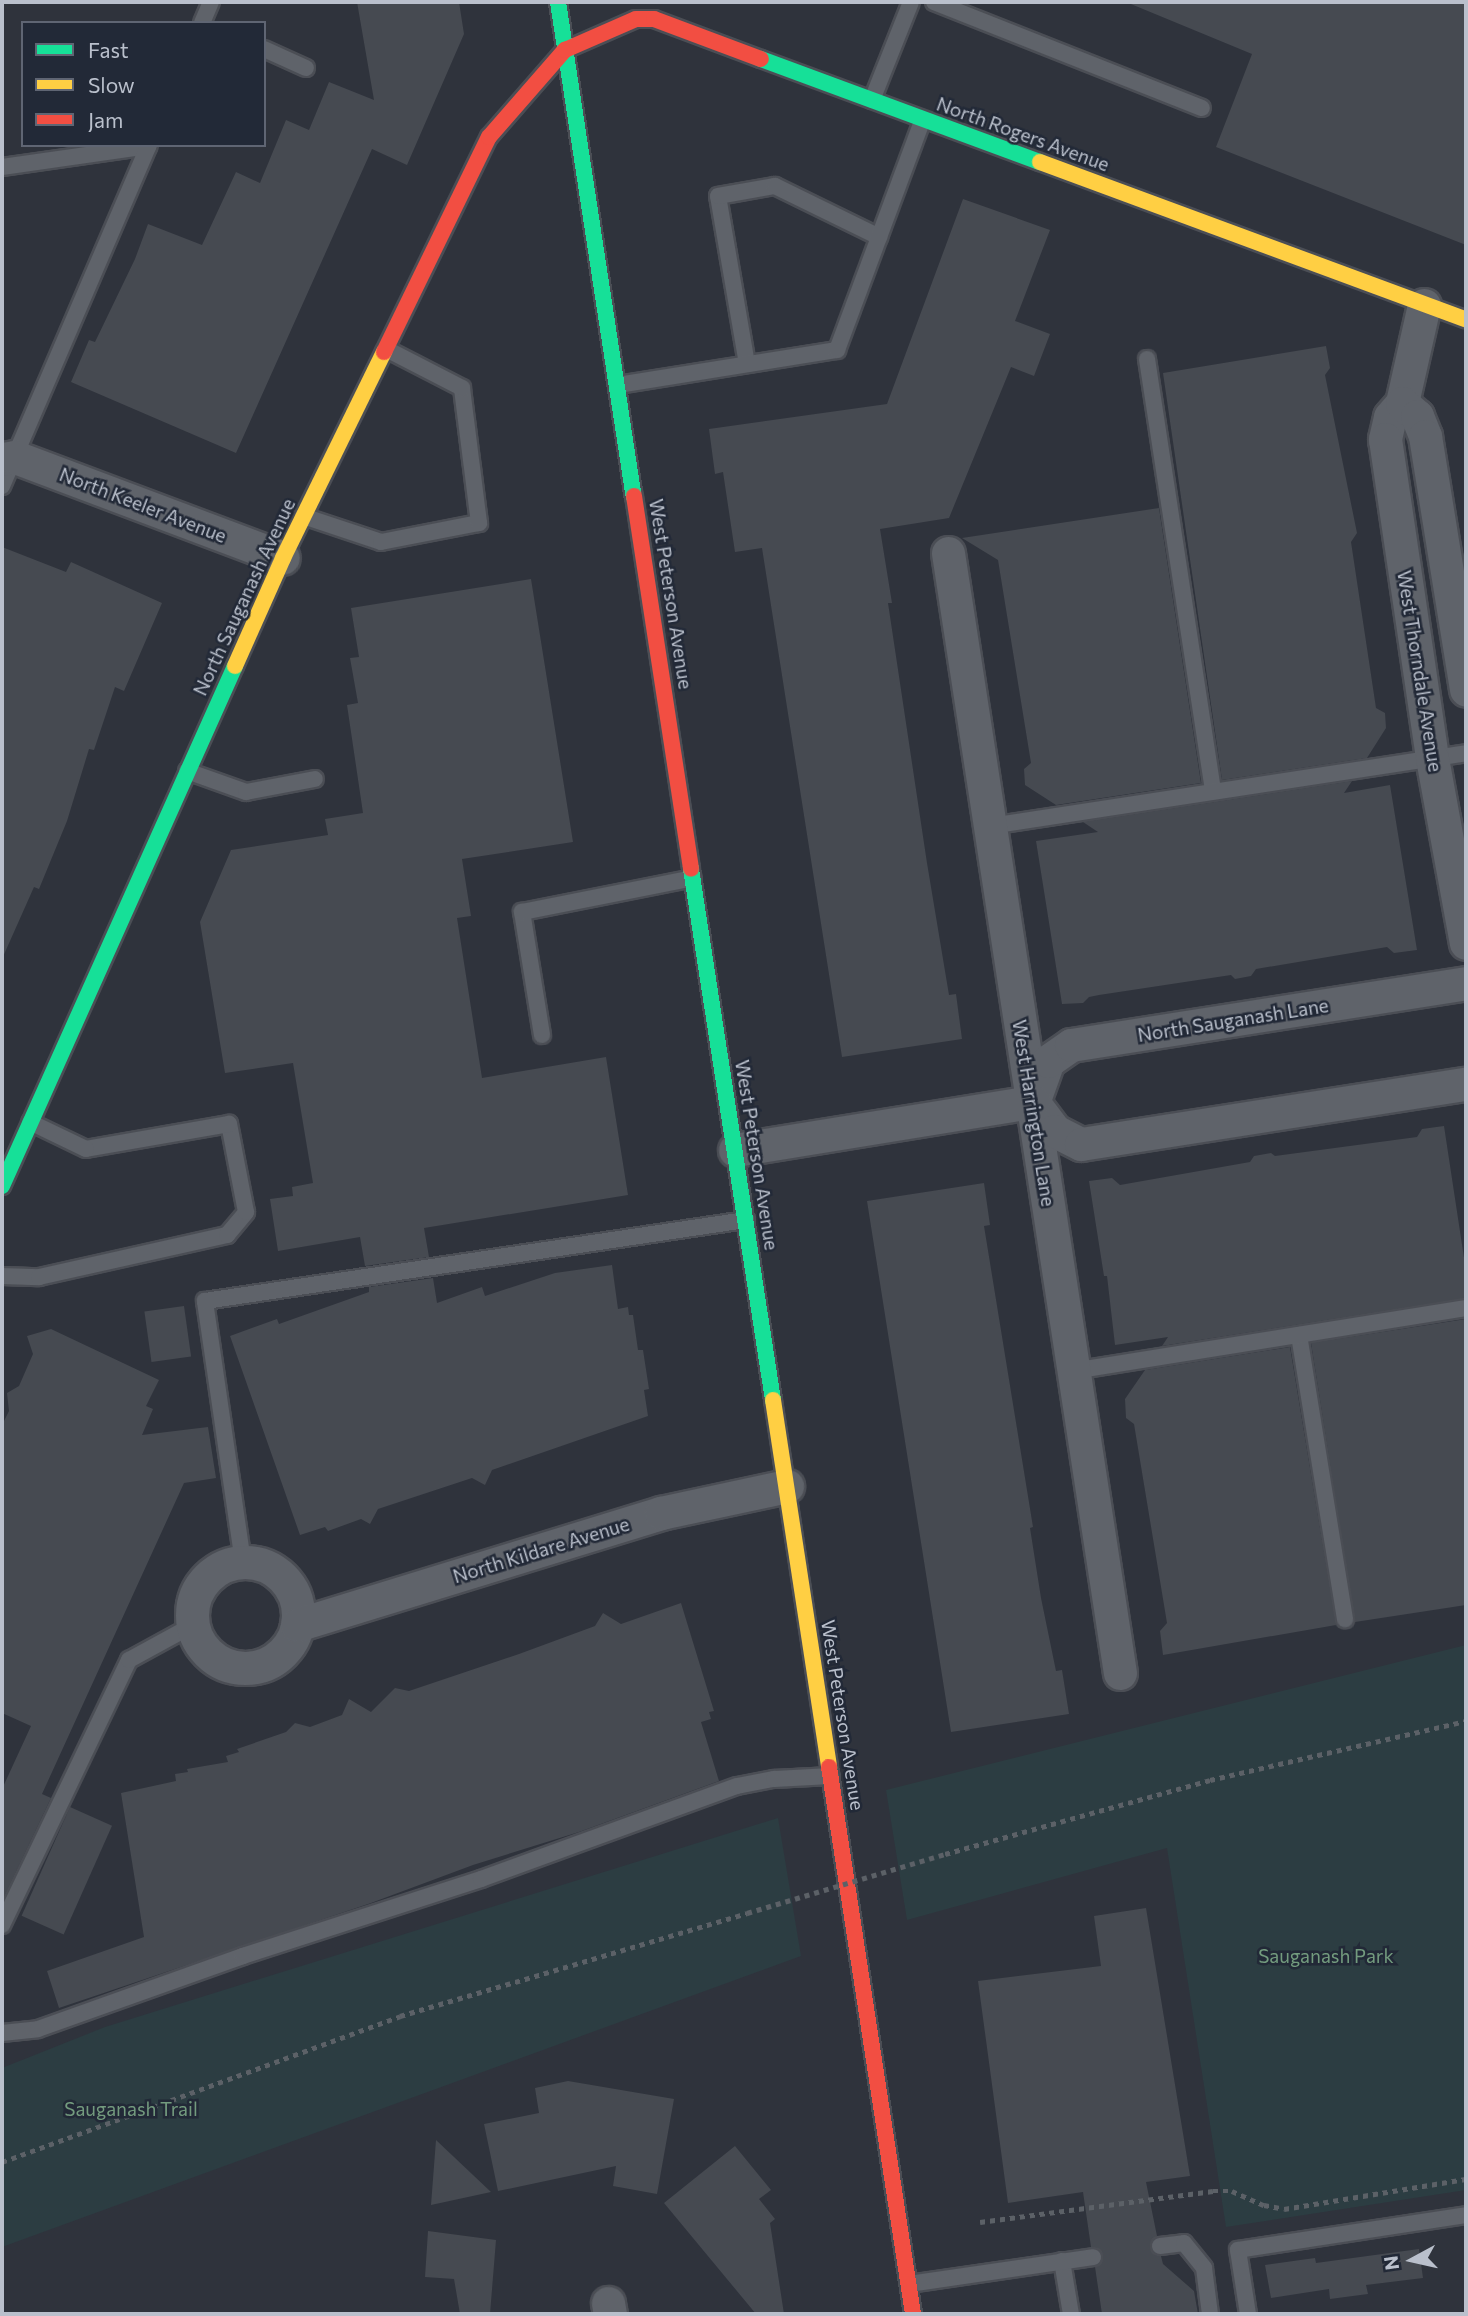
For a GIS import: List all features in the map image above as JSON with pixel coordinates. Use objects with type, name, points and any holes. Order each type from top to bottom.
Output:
[{"type":"main road","name":"West Peterson Avenue","points":[[558,2],[913,2314]]},
{"type":"main road","name":"North Rogers Avenue","points":[[565,50],[636,19],[654,19],[1466,320]]},
{"type":"main road","name":"North Sauganash Avenue","points":[[2,1186],[283,558],[489,137],[565,50]]},
{"type":"street","name":"West Thorndale Avenue","points":[[1424,305],[1402,403],[1390,417],[1385,439],[1432,758],[1466,943]]},
{"type":"street","points":[[1402,403],[1417,416],[1425,436],[1466,690]]},
{"type":"street","name":"North Keeler Avenue","points":[[6,467],[283,558]]},
{"type":"street","name":"West Harrington Lane","points":[[948,553],[1120,1673]]},
{"type":"street","name":"North Sauganash Lane","points":[[1033,1102],[1048,1061],[1071,1045],[1466,983]]},
{"type":"street","points":[[735,1150],[1033,1102],[1055,1131],[1081,1144],[1466,1084]]},
{"type":"street","name":"North Kildare Avenue","points":[[297,1625],[660,1513],[787,1486]]},
{"type":"street","points":[[243,1562],[258,1564],[285,1581],[293,1594],[297,1625],[290,1643],[279,1656],[263,1665],[244,1668],[227,1665],[211,1656],[199,1642],[192,1625],[193,1607],[199,1590],[210,1576],[225,1566],[243,1562]]},
{"type":"lane","points":[[203,21],[211,2]]},
{"type":"lane","points":[[872,100],[911,2]]},
{"type":"lane","points":[[934,2],[1202,108]]},
{"type":"lane","points":[[266,50],[306,68]]},
{"type":"lane","points":[[618,385],[837,350],[923,119]]},
{"type":"lane","points":[[2,167],[136,147]]},
{"type":"lane","points":[[6,467],[148,147]]},
{"type":"lane","points":[[747,364],[719,196],[775,186],[879,237]]},
{"type":"lane","points":[[303,516],[382,542],[479,523],[462,388],[386,349]]},
{"type":"lane","points":[[1147,359],[1213,791]]},
{"type":"lane","points":[[991,826],[1466,753]]},
{"type":"lane","points":[[187,771],[246,792],[315,779]]},
{"type":"lane","points":[[542,1035],[522,912],[694,878]]},
{"type":"lane","points":[[2,1276],[39,1277],[227,1235],[246,1212],[229,1124],[86,1149],[30,1122]]},
{"type":"lane","points":[[243,1562],[205,1301],[746,1220]]},
{"type":"lane","points":[[1073,1371],[1466,1308]]},
{"type":"lane","points":[[1299,1335],[1345,1619]]},
{"type":"lane","points":[[2,1925],[129,1660],[192,1625]]},
{"type":"lane","points":[[2,2033],[38,2029],[243,1956],[481,1879],[737,1786],[774,1779],[831,1776]]},
{"type":"lane","points":[[1248,2314],[1238,2250],[1466,2215]]},
{"type":"lane","points":[[1160,2246],[1184,2243],[1204,2267],[1210,2314]]},
{"type":"lane","points":[[909,2284],[1093,2257]]},
{"type":"lane","points":[[1062,2261],[1071,2314]]},
{"type":"path","points":[[2,2162],[400,2016],[945,1854],[1210,1780],[1466,1721]]},
{"type":"path","points":[[980,2222],[1213,2191],[1232,2191],[1264,2206],[1284,2209],[1466,2179]]},
{"type":"green space","name":"Sauganash Park","points":[[1466,1645],[1466,2190],[1226,2227],[1167,1848],[907,1920],[886,1790]]},
{"type":"green space","name":"Sauganash Trail","points":[[778,1818],[801,1956],[2,2247],[2,2068],[105,2027]]},
{"type":"building","points":[[357,2],[459,2],[464,34],[407,165],[372,149],[236,453],[71,382],[89,340],[95,342],[135,259],[148,224],[202,245],[236,172],[260,183],[286,120],[309,130],[329,82],[374,100]]},
{"type":"building","points":[[1126,2],[1466,2],[1466,245],[1216,147],[1252,54]]},
{"type":"building","points":[[963,199],[1050,230],[1015,321],[1050,334],[1034,376],[1011,367],[949,518],[880,529],[892,603],[888,603],[927,863],[949,995],[956,994],[962,1039],[842,1057],[762,548],[735,552],[723,472],[715,474],[709,429],[887,404]]},
{"type":"building","points":[[1326,346],[1330,368],[1325,375],[1357,533],[1351,542],[1376,708],[1385,713],[1386,728],[1367,758],[1222,780],[1163,373]]},
{"type":"building","points":[[1159,508],[1201,783],[1056,805],[1025,785],[1024,769],[1031,763],[998,560],[962,538]]},
{"type":"building","points":[[2,547],[66,572],[71,562],[162,603],[124,691],[115,687],[94,750],[89,749],[67,821],[39,889],[34,887],[2,959]]},
{"type":"building","points":[[531,579],[573,842],[462,859],[471,916],[457,918],[482,1078],[606,1057],[628,1195],[424,1228],[429,1257],[365,1266],[360,1237],[278,1251],[270,1199],[293,1196],[292,1187],[313,1183],[293,1063],[225,1073],[200,922],[231,850],[328,835],[325,819],[363,813],[347,705],[358,703],[350,658],[359,657],[351,608]]},
{"type":"building","points":[[1352,781],[1344,793],[1390,785],[1417,950],[1394,953],[1387,947],[1256,969],[1251,976],[1235,979],[1231,975],[1099,995],[1089,997],[1083,1003],[1062,1004],[1036,841],[1098,832],[1083,822]]},
{"type":"building","points":[[1444,1126],[1466,1271],[1466,1298],[1162,1346],[1168,1337],[1115,1345],[1107,1276],[1104,1276],[1089,1181],[1112,1178],[1120,1185],[1250,1162],[1254,1156],[1271,1153],[1275,1156],[1417,1137],[1422,1129]]},
{"type":"building","points":[[984,1183],[990,1225],[984,1226],[1033,1527],[1030,1528],[1041,1598],[1056,1671],[1062,1670],[1069,1714],[951,1732],[867,1201]]},
{"type":"building","points":[[612,1265],[618,1309],[628,1307],[629,1315],[633,1315],[638,1350],[643,1350],[649,1389],[644,1390],[648,1416],[492,1470],[485,1485],[472,1478],[378,1509],[370,1524],[361,1519],[328,1531],[325,1527],[300,1535],[230,1336],[277,1319],[279,1324],[369,1292],[369,1287],[433,1278],[437,1303],[482,1287],[485,1296],[555,1273]]},
{"type":"building","points":[[184,1306],[191,1357],[151,1362],[144,1312]]},
{"type":"building","points":[[1466,1319],[1466,1605],[1355,1622],[1311,1343]]},
{"type":"building","points":[[51,1329],[159,1380],[146,1406],[153,1409],[142,1435],[208,1427],[216,1478],[184,1483],[42,1794],[51,1798],[2,1901],[2,1789],[31,1726],[2,1713],[2,1425],[9,1411],[7,1393],[19,1386],[33,1354],[27,1336]]},
{"type":"building","points":[[1290,1347],[1336,1625],[1163,1655],[1160,1631],[1167,1623],[1134,1424],[1126,1418],[1125,1399],[1145,1370]]},
{"type":"building","points":[[681,1603],[714,1711],[709,1712],[711,1719],[701,1722],[719,1781],[579,1832],[473,1865],[371,1903],[59,2008],[47,1971],[144,1937],[121,1793],[176,1781],[175,1774],[188,1772],[187,1769],[228,1762],[226,1756],[239,1752],[237,1749],[286,1732],[295,1723],[310,1727],[342,1715],[349,1699],[371,1712],[395,1688],[409,1691],[519,1654],[595,1626],[603,1613],[621,1624]]},
{"type":"building","points":[[70,1807],[112,1826],[64,1934],[22,1916]]},
{"type":"building","points":[[1146,1908],[1190,2176],[1146,2182],[1157,2236],[1151,2241],[1150,2248],[1155,2255],[1161,2256],[1163,2264],[1194,2291],[1198,2314],[1102,2314],[1095,2267],[1102,2261],[1103,2255],[1097,2248],[1091,2247],[1083,2192],[1008,2203],[978,1981],[1101,1966],[1094,1916]]},
{"type":"building","points":[[568,2081],[674,2099],[657,2194],[613,2186],[616,2166],[498,2191],[484,2124],[539,2113],[535,2088]]},
{"type":"building","points":[[436,2140],[491,2192],[431,2205]]},
{"type":"building","points":[[735,2146],[771,2190],[759,2199],[775,2219],[770,2223],[784,2314],[756,2314],[664,2203]]},
{"type":"building","points":[[428,2231],[496,2240],[490,2314],[460,2314],[454,2279],[425,2277]]},
{"type":"building","points":[[1419,2249],[1423,2278],[1366,2285],[1368,2294],[1330,2299],[1329,2289],[1271,2298],[1265,2265],[1315,2258],[1316,2263]]},
{"type":"traffic: fast","points":[[558,2],[634,496]]},
{"type":"traffic: fast","points":[[761,59],[1040,162]]},
{"type":"traffic: fast","points":[[2,1186],[235,666]]},
{"type":"traffic: fast","points":[[691,869],[773,1400]]},
{"type":"traffic: slow","points":[[1040,162],[1466,320]]},
{"type":"traffic: slow","points":[[235,666],[283,558],[384,352]]},
{"type":"traffic: slow","points":[[773,1400],[829,1767]]},
{"type":"traffic: jam","points":[[384,352],[489,137],[565,50],[636,19],[654,19],[761,59]]},
{"type":"traffic: jam","points":[[634,496],[691,869]]},
{"type":"traffic: jam","points":[[829,1767],[913,2314]]}]
